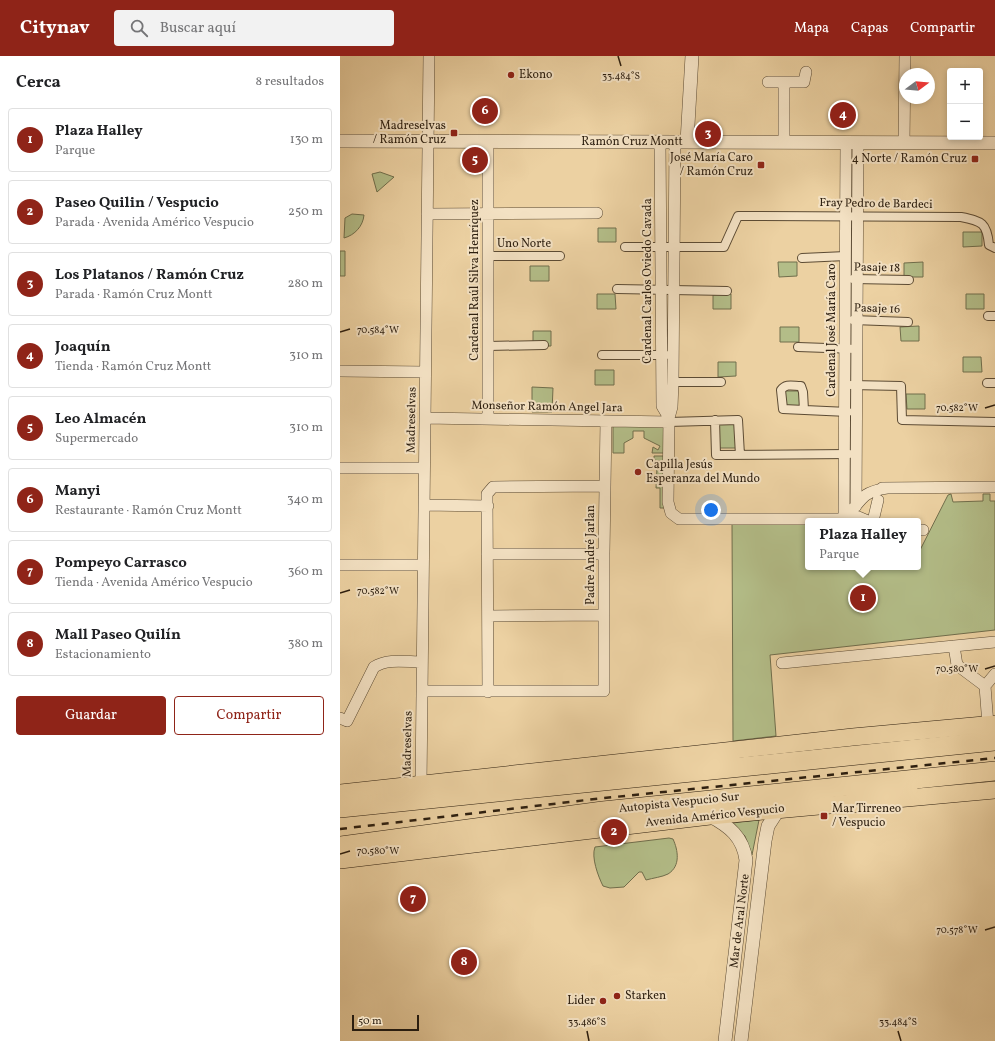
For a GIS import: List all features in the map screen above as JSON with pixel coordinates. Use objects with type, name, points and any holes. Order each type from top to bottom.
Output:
[{"type":"highway","points":[[340,808],[796,761],[993,730]]},
{"type":"highway","points":[[681,757],[796,761]]},
{"type":"highway","points":[[855,803],[988,772]]},
{"type":"highway","name":"Autopista Vespucio Sur","points":[[340,846],[596,812],[988,772]]},
{"type":"main road","points":[[340,792],[421,785],[845,738],[993,730]]},
{"type":"main road","name":"Avenida Américo Vespucio","points":[[340,860],[710,816],[995,790]]},
{"type":"street","name":"Madreselvas","points":[[421,785],[429,56]]},
{"type":"street","points":[[681,142],[692,56]]},
{"type":"street","points":[[904,56],[904,143]]},
{"type":"street","points":[[768,82],[804,82],[806,72]]},
{"type":"street","points":[[784,82],[784,142]]},
{"type":"street","name":"Ramón Cruz Montt","points":[[340,141],[995,143]]},
{"type":"street","name":"Cardenal Raúl Silva Henríquez","points":[[488,142],[488,419]]},
{"type":"street","name":"Cardenal Carlos Oviedo Cavada","points":[[660,142],[662,406],[669,420]]},
{"type":"street","name":"Cardenal Carlos Oviedo Cavada","points":[[681,142],[673,246],[673,382],[672,407],[669,420],[668,502],[671,513],[679,519],[805,520]]},
{"type":"street","name":"Cardenal José María Caro","points":[[850,512],[856,487],[850,454],[850,385],[845,349],[845,279],[846,215],[852,143]]},
{"type":"street","name":"Cardenal José María Caro","points":[[850,385],[856,349],[858,215],[852,143]]},
{"type":"street","points":[[427,214],[597,213]]},
{"type":"street","name":"Fray Pedro de Bardeci","points":[[673,246],[724,247],[738,216],[858,215],[961,217],[977,220],[984,224],[987,230],[989,244],[995,248]]},
{"type":"street","points":[[625,248],[673,246]]},
{"type":"street","name":"Uno Norte","points":[[488,256],[560,256]]},
{"type":"street","points":[[802,258],[846,256]]},
{"type":"street","name":"Pasaje 18","points":[[845,279],[909,280]]},
{"type":"street","points":[[617,289],[727,291]]},
{"type":"street","name":"Pasaje 16","points":[[845,320],[908,322]]},
{"type":"street","points":[[488,346],[544,345]]},
{"type":"street","points":[[798,347],[856,349]]},
{"type":"street","points":[[602,355],[673,355]]},
{"type":"street","points":[[340,371],[425,372]]},
{"type":"street","points":[[673,382],[720,382]]},
{"type":"street","points":[[850,385],[901,386],[902,420],[995,422]]},
{"type":"street","points":[[804,410],[850,412]]},
{"type":"street","name":"Monseñor Ramón Angel Jara","points":[[425,418],[606,421],[669,420]]},
{"type":"street","points":[[669,420],[738,420],[740,455]]},
{"type":"street","points":[[715,420],[716,455],[850,454]]},
{"type":"street","name":"Padre André Jarlan","points":[[488,692],[604,690],[604,486],[606,421]]},
{"type":"street","name":"Cardenal José María Caro","points":[[850,454],[844,486],[850,512]]},
{"type":"street","points":[[340,468],[424,468]]},
{"type":"street","points":[[422,691],[488,692],[487,494],[493,487],[604,486]]},
{"type":"street","points":[[844,486],[888,488],[995,487]]},
{"type":"street","points":[[862,518],[850,512],[870,493],[888,488]]},
{"type":"street","points":[[874,518],[878,500]]},
{"type":"street","points":[[424,505],[488,506]]},
{"type":"street","name":"Cardenal Carlos Oviedo Cavada","points":[[830,518],[850,512]]},
{"type":"street","points":[[487,554],[604,554]]},
{"type":"street","points":[[340,565],[423,565]]},
{"type":"street","points":[[488,616],[604,615]]},
{"type":"street","points":[[782,663],[995,642]]},
{"type":"street","points":[[954,646],[957,665],[984,686],[993,730]]},
{"type":"street","points":[[340,718],[347,722],[374,667],[389,661],[422,662]]},
{"type":"street","points":[[984,686],[995,674]]},
{"type":"street","name":"Mar de Aral Norte","points":[[741,1041],[766,833],[772,818],[779,809]]},
{"type":"street","name":"Mar de Aral Norte","points":[[710,816],[731,828],[740,840],[746,860],[725,1041]]},
{"type":"street","points":[[744,881],[751,880],[760,885]]},
{"type":"street","points":[[732,988],[736,993],[747,990]]},
{"type":"green space","points":[[380,172],[394,177],[377,192],[372,174]]},
{"type":"green space","points":[[352,214],[364,215],[362,223],[355,232],[344,238],[345,218]]},
{"type":"green space","points":[[598,228],[616,228],[616,242],[598,242]]},
{"type":"green space","points":[[963,232],[982,232],[982,246],[963,247]]},
{"type":"green space","points":[[340,251],[345,251],[345,276],[340,276]]},
{"type":"green space","points":[[778,262],[797,262],[797,276],[779,277]]},
{"type":"green space","points":[[923,262],[923,277],[904,277],[904,263]]},
{"type":"green space","points":[[530,266],[549,266],[549,281],[530,281]]},
{"type":"green space","points":[[597,294],[615,294],[616,309],[597,309]]},
{"type":"green space","points":[[731,294],[731,309],[713,309],[713,295]]},
{"type":"green space","points":[[966,294],[984,294],[984,309],[966,309]]},
{"type":"green space","points":[[919,326],[919,341],[901,341],[900,327]]},
{"type":"green space","points":[[780,327],[799,327],[799,342],[780,342]]},
{"type":"green space","points":[[533,331],[551,331],[551,346],[533,346]]},
{"type":"green space","points":[[963,357],[981,357],[982,372],[963,372]]},
{"type":"green space","points":[[718,362],[736,362],[736,376],[718,377]]},
{"type":"green space","points":[[595,370],[614,370],[614,385],[595,385]]},
{"type":"green space","points":[[532,387],[553,388],[552,412],[532,412]]},
{"type":"green space","points":[[781,391],[799,391],[800,406],[781,406]]},
{"type":"green space","points":[[906,394],[925,394],[925,409],[907,409]]},
{"type":"green space","points":[[718,424],[735,424],[736,448],[718,448]]},
{"type":"green space","points":[[613,426],[664,426],[664,453],[652,453],[653,447],[658,450],[660,446],[644,438],[644,431],[633,431],[633,438],[624,443],[624,453],[613,453]]},
{"type":"green space","points":[[654,456],[664,456],[664,508],[660,508],[660,488],[656,488],[657,467],[654,467],[654,465],[660,465],[660,461],[654,460]]},
{"type":"green space","points":[[951,494],[953,502],[983,501],[983,494],[990,494],[990,501],[995,501],[995,630],[770,655],[776,736],[733,741],[732,524],[805,523],[805,570],[921,570],[921,548],[948,495]]},
{"type":"green space","points":[[759,820],[752,855],[745,836],[732,823]]},
{"type":"green space","points":[[669,838],[673,839],[676,848],[677,862],[672,871],[668,874],[646,880],[642,872],[639,872],[624,887],[610,888],[603,886],[594,861],[595,847]]},
{"type":"railway","points":[[340,829],[595,799],[995,758]]},
{"type":"place","name":"Ekono","points":[[511,75]]},
{"type":"place","name":"Manyi","points":[[485,111]]},
{"type":"place","name":"Joaquín","points":[[843,115]]},
{"type":"place","name":"Madreselvas / Ramón Cruz","points":[[454,133]]},
{"type":"place","name":"Los Platanos / Ramón Cruz","points":[[708,134]]},
{"type":"place","name":"4 Norte / Ramón Cruz","points":[[975,159]]},
{"type":"place","name":"Leo Almacén","points":[[475,160]]},
{"type":"place","name":"José María Caro / Ramón Cruz","points":[[761,165]]},
{"type":"place","name":"Capilla Jesús Esperanza del Mundo","points":[[638,472]]},
{"type":"place","name":"Plaza Halley","points":[[863,598]]},
{"type":"place","name":"Mar Tirreneo / Vespucio","points":[[824,816]]},
{"type":"place","name":"Paseo Quilin / Vespucio","points":[[614,832]]},
{"type":"place","name":"Pompeyo Carrasco","points":[[413,899]]},
{"type":"place","name":"Mall Paseo Quilín","points":[[464,962]]},
{"type":"place","name":"Starken","points":[[617,996]]},
{"type":"place","name":"Lider","points":[[603,1001]]}]
